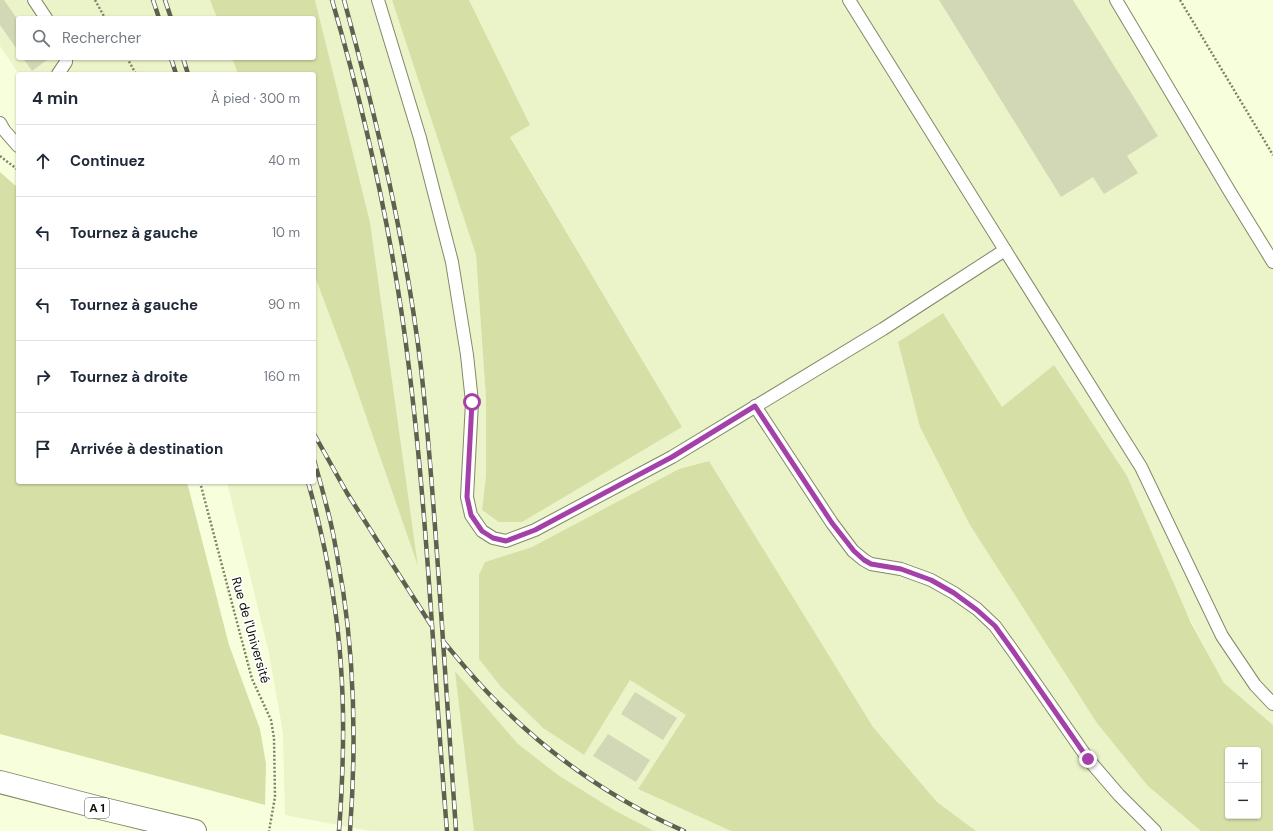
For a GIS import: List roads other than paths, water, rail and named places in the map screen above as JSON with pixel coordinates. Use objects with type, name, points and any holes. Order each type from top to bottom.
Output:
[{"type":"highway","name":"A 1","points":[[0,782],[195,831]]},
{"type":"lane","points":[[34,0],[45,16]]},
{"type":"lane","points":[[378,0],[420,138],[452,262],[467,355],[472,402],[467,497],[471,515],[482,531],[493,538],[506,541],[535,530],[672,457],[916,308],[1005,250]]},
{"type":"lane","points":[[849,0],[1141,467],[1222,636],[1255,685],[1273,704]]},
{"type":"lane","points":[[1116,0],[1273,262]]},
{"type":"lane","points":[[59,72],[66,60]]},
{"type":"lane","points":[[0,123],[16,144]]},
{"type":"lane","points":[[755,406],[832,523],[854,551],[871,564],[901,569],[931,580],[954,593],[995,626],[1088,759],[1119,795],[1155,831]]},
{"type":"railway","points":[[153,0],[158,16]]},
{"type":"railway","points":[[165,0],[170,16]]},
{"type":"railway","points":[[332,0],[368,136],[396,275],[403,321],[416,426],[447,831]]},
{"type":"railway","points":[[344,0],[368,91],[389,182],[415,321],[424,395],[431,475],[456,831]]},
{"type":"railway","points":[[172,60],[175,72]]},
{"type":"railway","points":[[184,60],[187,72]]},
{"type":"railway","points":[[316,438],[347,493],[431,625]]},
{"type":"railway","points":[[316,467],[334,540],[343,590],[350,650],[354,740],[350,831]]},
{"type":"railway","points":[[309,484],[320,528],[337,620],[342,688],[343,729],[339,831]]},
{"type":"railway","points":[[443,641],[493,698],[514,719],[559,757],[582,774],[632,805],[684,831]]}]
